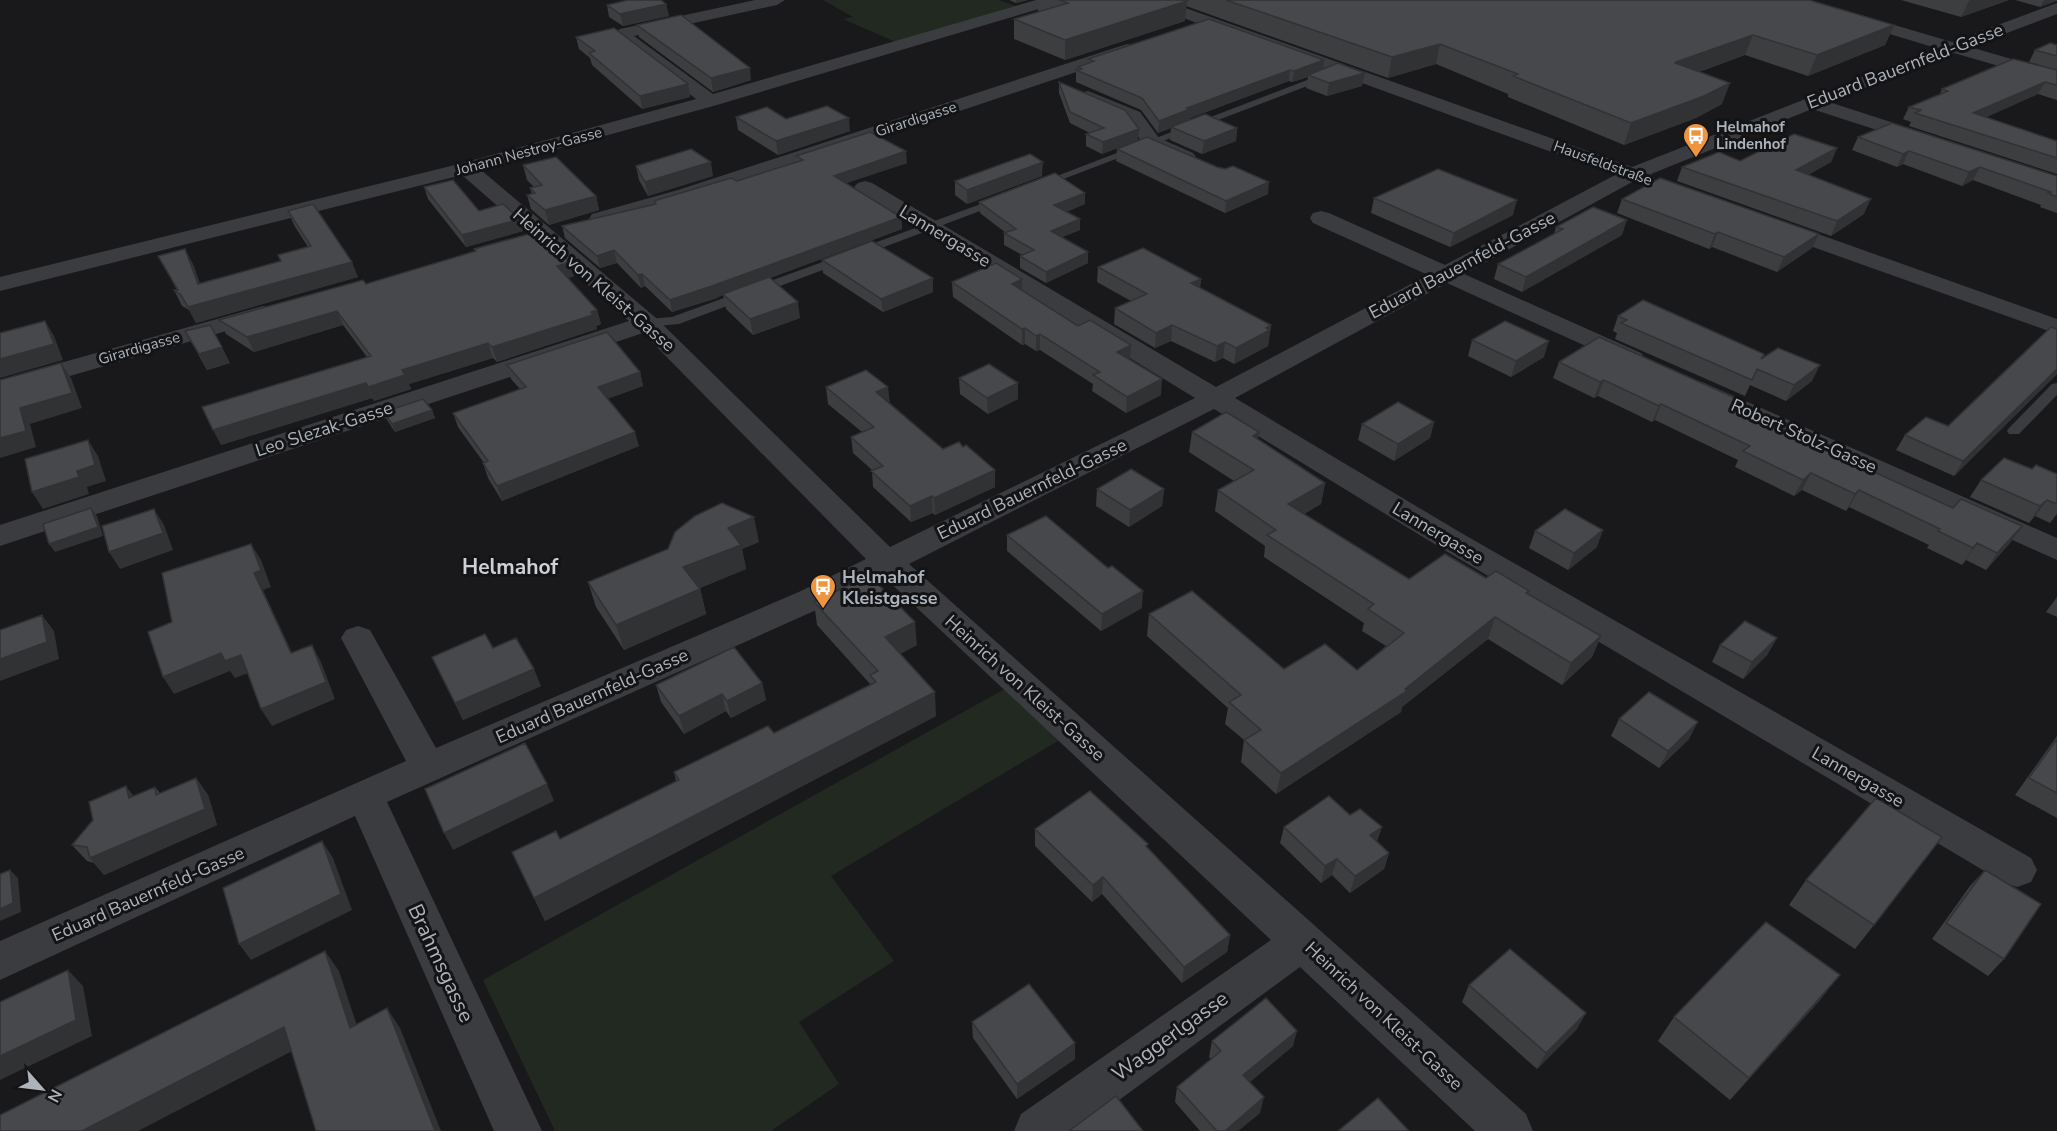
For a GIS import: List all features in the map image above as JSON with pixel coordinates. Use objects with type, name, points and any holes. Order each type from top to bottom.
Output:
[{"type":"street","points":[[710,101],[620,34],[777,0]]},
{"type":"street","name":"Johann Nestroy-Gasse","points":[[0,284],[466,168],[710,101],[1053,0]]},
{"type":"street","name":"Hausfeldstraße","points":[[1148,0],[1665,186]]},
{"type":"street","points":[[1793,0],[2057,78]]},
{"type":"street","name":"Eduard Bauernfeld-Gasse","points":[[0,961],[365,795],[812,599],[1214,399],[1632,174],[1810,102],[2057,8]]},
{"type":"street","points":[[1174,33],[1207,22]]},
{"type":"street","name":"Girardigasse","points":[[550,232],[686,195],[1142,44]]},
{"type":"street","points":[[1044,77],[1133,116],[1152,142],[1202,164]]},
{"type":"street","points":[[1810,102],[1945,147]]},
{"type":"street","name":"Heinrich von Kleist-Gasse","points":[[466,168],[550,232],[647,323],[886,561],[1509,1131]]},
{"type":"street","name":"Lannergasse","points":[[865,187],[1452,542],[2018,870]]},
{"type":"street","name":"Robert Stolz-Gasse","points":[[1321,218],[2057,550]]},
{"type":"street","points":[[1755,218],[2057,327]]},
{"type":"street","name":"Girardigasse","points":[[0,388],[288,306]]},
{"type":"street","name":"Leo Slezak-Gasse","points":[[0,536],[647,323]]},
{"type":"street","points":[[358,638],[428,768]]},
{"type":"street","name":"Brahmsgasse","points":[[365,795],[518,1131]]},
{"type":"street","name":"Waggerlgasse","points":[[1038,1131],[1303,941]]},
{"type":"lane","points":[[1029,189],[1343,69]]},
{"type":"lane","points":[[647,323],[674,321],[1007,197]]},
{"type":"lane","points":[[2014,431],[2057,387]]},
{"type":"shaded area","points":[[823,0],[999,0],[1019,7],[898,43],[843,19],[853,17]]},
{"type":"shaded area","points":[[1010,686],[1063,738],[831,876],[894,961],[799,1022],[839,1084],[771,1131],[555,1131],[483,980]]},
{"type":"building","points":[[628,0],[661,0],[666,4],[620,14],[607,5]]},
{"type":"building","points":[[1059,0],[1187,1],[1065,40],[1014,19],[1068,3]]},
{"type":"building","points":[[1226,0],[1809,0],[1894,25],[1817,55],[1753,35],[1676,62],[1730,83],[1704,96],[1631,123],[1513,76],[1518,74],[1440,44],[1392,57]]},
{"type":"building","points":[[681,15],[750,68],[711,78],[637,25]]},
{"type":"building","points":[[1209,19],[1324,60],[1294,71],[1290,70],[1187,108],[1190,109],[1159,121],[1142,98],[1076,70],[1094,61],[1088,59]]},
{"type":"building","points":[[614,28],[688,84],[640,96],[589,53],[595,51],[576,37]]},
{"type":"building","points":[[2050,43],[2057,45],[2057,56],[2035,50]]},
{"type":"building","points":[[2013,59],[2057,70],[2057,85],[2045,82],[1973,113],[2057,141],[2057,158],[1915,113],[1921,110],[1909,107],[1948,91],[1942,89]]},
{"type":"building","points":[[1338,63],[1365,73],[1329,83],[1308,75]]},
{"type":"building","points":[[1059,82],[1125,110],[1139,129],[1103,142],[1086,134],[1104,128],[1070,112]]},
{"type":"building","points":[[827,106],[849,118],[776,141],[736,117],[767,107],[786,119]]},
{"type":"building","points":[[1205,114],[1237,128],[1204,141],[1171,127]]},
{"type":"building","points":[[1892,123],[2057,176],[2057,197],[2048,193],[2051,192],[1980,167],[1969,172],[1909,151],[1903,154],[1858,137]]},
{"type":"building","points":[[870,132],[906,151],[834,176],[901,217],[670,300],[642,274],[638,275],[614,250],[597,256],[562,226],[656,204],[654,201],[731,178],[737,181],[803,160],[796,156]]},
{"type":"building","points":[[1794,134],[1837,148],[1796,170],[1871,199],[1837,221],[1682,167],[1719,152],[1740,161]]},
{"type":"building","points":[[1147,137],[1217,167],[1225,169],[1233,166],[1269,182],[1226,201],[1117,149]]},
{"type":"building","points":[[691,149],[711,162],[645,182],[636,166]]},
{"type":"building","points":[[1030,154],[1043,162],[967,190],[955,181]]},
{"type":"building","points":[[556,157],[596,196],[545,210],[527,195],[535,193],[530,188],[542,185],[523,165]]},
{"type":"building","points":[[1438,169],[1517,200],[1454,233],[1374,198]]},
{"type":"building","points":[[1055,173],[1085,193],[1054,205],[1080,219],[1051,231],[1088,252],[1046,272],[1020,256],[1034,250],[1004,233],[1016,229],[979,202]]},
{"type":"building","points":[[1660,178],[1819,234],[1784,257],[1622,199]]},
{"type":"building","points":[[453,180],[479,211],[503,204],[520,219],[462,235],[424,187]]},
{"type":"building","points":[[313,204],[352,262],[188,307],[181,295],[174,290],[178,290],[158,256],[185,249],[198,284],[281,261],[278,255],[311,246],[288,211]]},
{"type":"building","points":[[1593,207],[1627,220],[1526,277],[1498,264],[1563,229],[1556,227]]},
{"type":"building","points":[[536,232],[570,262],[557,266],[597,310],[591,312],[593,315],[492,347],[488,343],[402,370],[405,375],[368,387],[366,383],[213,430],[202,407],[371,356],[337,311],[247,337],[219,320],[363,280],[366,284],[476,251],[474,249]]},
{"type":"building","points":[[872,241],[933,278],[881,299],[822,260]]},
{"type":"building","points":[[1143,248],[1201,279],[1191,283],[1271,325],[1266,328],[1270,330],[1236,348],[1225,342],[1217,346],[1172,325],[1156,333],[1115,308],[1147,294],[1098,267]]},
{"type":"building","points":[[996,263],[1022,279],[1012,284],[1078,326],[1090,320],[1131,345],[1117,352],[1162,379],[1127,397],[1093,375],[1100,372],[1040,334],[1036,336],[1025,328],[1022,329],[952,282]]},
{"type":"building","points":[[769,277],[798,302],[750,319],[723,294]]},
{"type":"building","points":[[1643,300],[1764,354],[1761,359],[1778,348],[1820,365],[1794,385],[1757,369],[1752,380],[1621,323],[1627,320],[1618,316]]},
{"type":"building","points":[[45,321],[54,344],[0,359],[0,333]]},
{"type":"building","points":[[1505,321],[1549,341],[1516,361],[1472,340]]},
{"type":"building","points":[[210,325],[222,347],[199,354],[185,331]]},
{"type":"building","points":[[2051,327],[2057,329],[2057,369],[1963,461],[1905,435],[1926,417],[1948,426]]},
{"type":"building","points":[[607,332],[640,372],[598,387],[635,432],[497,486],[483,463],[488,461],[453,413],[526,387],[507,365]]},
{"type":"building","points":[[1599,337],[1742,401],[1738,410],[1953,508],[1961,499],[2022,526],[1997,553],[1977,543],[1973,548],[1938,531],[1940,529],[1859,490],[1855,494],[1811,473],[1803,480],[1743,451],[1750,446],[1661,404],[1659,406],[1604,380],[1600,382],[1559,362]]},
{"type":"building","points":[[61,363],[72,393],[20,408],[26,431],[0,438],[0,380]]},
{"type":"building","points":[[989,364],[1018,383],[987,398],[959,378]]},
{"type":"building","points":[[866,370],[888,387],[876,392],[943,449],[959,442],[963,447],[966,445],[995,470],[934,498],[932,496],[910,506],[871,471],[883,466],[851,437],[874,427],[826,387]]},
{"type":"building","points":[[423,399],[432,410],[392,424],[384,412]]},
{"type":"building","points":[[1398,402],[1434,422],[1398,444],[1362,424]]},
{"type":"building","points":[[1226,412],[1259,432],[1253,436],[1325,483],[1288,504],[1409,579],[1445,554],[1486,578],[1496,571],[1529,591],[1526,593],[1601,636],[1571,663],[1495,617],[1405,689],[1407,691],[1281,773],[1244,740],[1261,730],[1229,702],[1241,695],[1149,614],[1192,591],[1284,669],[1325,644],[1357,670],[1404,633],[1368,609],[1374,604],[1267,535],[1276,530],[1218,490],[1254,470],[1192,432]]},
{"type":"building","points":[[88,440],[95,465],[77,471],[79,477],[32,492],[25,459]]},
{"type":"building","points":[[2004,458],[2032,469],[2036,465],[2057,474],[2057,504],[2047,500],[2040,506],[1981,480]]},
{"type":"building","points":[[1131,469],[1164,489],[1130,510],[1097,489]]},
{"type":"building","points":[[722,503],[754,517],[728,528],[741,545],[683,567],[700,589],[616,625],[588,582],[668,549],[675,532],[695,516]]},
{"type":"building","points":[[91,508],[98,527],[49,544],[43,524]]},
{"type":"building","points":[[154,509],[163,533],[109,552],[102,526]]},
{"type":"building","points":[[1565,509],[1603,530],[1574,553],[1535,531]]},
{"type":"building","points":[[1046,516],[1108,568],[1112,566],[1143,591],[1102,614],[1007,535]]},
{"type":"building","points":[[251,544],[261,570],[254,573],[291,653],[312,645],[326,682],[261,709],[241,655],[225,661],[221,653],[163,677],[148,632],[172,622],[162,573]]},
{"type":"building","points":[[869,575],[915,622],[885,637],[935,692],[534,898],[512,852],[556,831],[560,839],[679,780],[674,772],[768,726],[774,733],[876,682],[870,675],[878,671],[814,602]]},
{"type":"building","points":[[42,615],[47,642],[0,659],[0,630]]},
{"type":"building","points":[[1745,621],[1777,638],[1752,662],[1720,645]]},
{"type":"building","points":[[485,634],[493,648],[516,638],[534,669],[455,703],[432,657]]},
{"type":"building","points":[[734,647],[762,683],[727,701],[722,694],[679,716],[656,685]]},
{"type":"building","points":[[1649,692],[1698,722],[1668,751],[1619,719]]},
{"type":"building","points":[[2057,739],[2057,793],[2029,778]]},
{"type":"building","points":[[525,743],[547,784],[444,833],[425,789]]},
{"type":"building","points":[[196,778],[205,809],[90,858],[87,847],[72,845],[93,820],[89,802],[126,786],[129,798],[155,787],[156,795]]},
{"type":"building","points":[[1090,791],[1148,844],[1146,846],[1230,935],[1184,967],[1103,877],[1093,885],[1035,829]]},
{"type":"building","points":[[1329,796],[1350,815],[1360,809],[1382,827],[1370,835],[1389,853],[1355,876],[1337,859],[1325,866],[1284,827]]},
{"type":"building","points":[[1876,798],[1942,837],[1874,925],[1806,880]]},
{"type":"building","points":[[322,841],[341,894],[239,944],[223,888]]},
{"type":"building","points":[[10,870],[13,903],[0,909],[0,874]]},
{"type":"building","points":[[1985,870],[2041,904],[2004,959],[1946,923]]},
{"type":"building","points":[[1766,922],[1840,975],[1749,1078],[1674,1017]]},
{"type":"building","points":[[1510,949],[1586,1013],[1546,1053],[1469,985]]},
{"type":"building","points":[[325,951],[350,1028],[387,1008],[435,1131],[316,1131],[284,1027],[82,1131],[0,1131],[0,1115]]},
{"type":"building","points":[[68,970],[76,1020],[0,1056],[0,1002]]},
{"type":"building","points":[[1029,984],[1075,1043],[1017,1084],[972,1022]]},
{"type":"building","points":[[1266,998],[1297,1031],[1243,1075],[1264,1097],[1225,1131],[1217,1131],[1177,1087],[1221,1051],[1212,1041]]},
{"type":"building","points":[[1116,1096],[1143,1131],[1069,1131]]},
{"type":"building","points":[[1378,1098],[1409,1131],[1338,1131]]},
{"type":"place","name":"Helmahof Lindenhof","points":[[1696,159]]},
{"type":"place","name":"Helmahof Kleistgasse","points":[[823,610]]},
{"type":"district","name":"Helmahof","points":[[510,567]]}]
